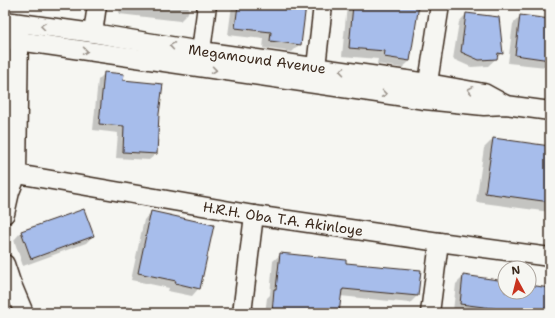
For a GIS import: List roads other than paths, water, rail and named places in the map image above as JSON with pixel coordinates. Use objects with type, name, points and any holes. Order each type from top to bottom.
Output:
[{"type":"street","points":[[93,33],[96,5]]},
{"type":"street","points":[[201,50],[207,5]]},
{"type":"street","points":[[316,67],[324,5]]},
{"type":"street","points":[[426,91],[440,5]]},
{"type":"street","points":[[5,214],[10,192],[11,175],[12,22]]},
{"type":"street","name":"Megamound Avenue","points":[[12,22],[316,67],[426,91]]},
{"type":"street","name":"Megamound Avenue","points":[[12,40],[426,91],[484,92],[506,105],[550,112]]},
{"type":"street","name":"H.R.H. Oba T.A. Akinloye","points":[[11,175],[254,215],[550,257]]},
{"type":"street","points":[[242,313],[254,215]]},
{"type":"street","points":[[430,313],[439,242]]},
{"type":"street","points":[[5,264],[24,313]]}]
